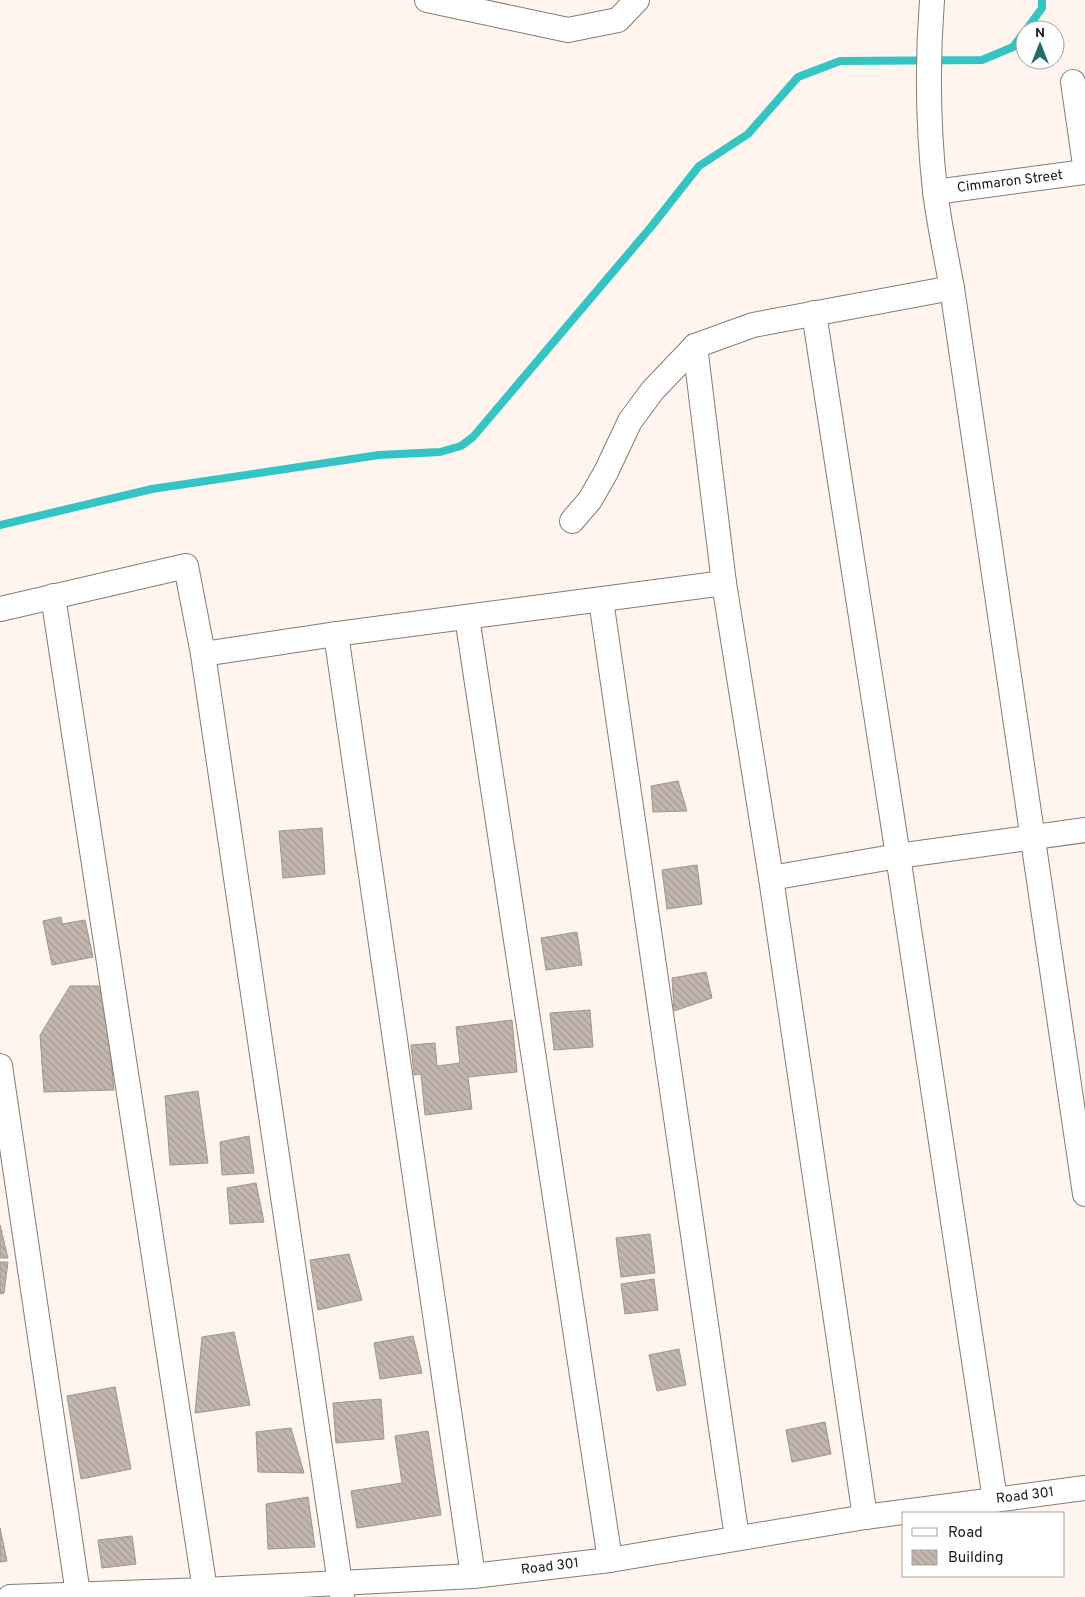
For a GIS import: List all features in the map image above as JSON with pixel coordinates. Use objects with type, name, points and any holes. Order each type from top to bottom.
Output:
[{"type":"street","points":[[427,0],[568,30],[618,20],[637,0]]},
{"type":"street","points":[[932,0],[929,44],[929,110],[935,192],[952,288],[1085,1194]]},
{"type":"street","points":[[1073,82],[1085,165]]},
{"type":"street","name":"Cimmaron Street","points":[[935,192],[1085,172]]},
{"type":"street","points":[[572,520],[590,500],[606,472],[630,421],[653,390],[695,346],[753,325],[952,288]]},
{"type":"street","points":[[814,313],[995,1500]]},
{"type":"street","points":[[695,346],[724,583],[771,878],[865,1517]]},
{"type":"street","points":[[0,609],[186,566],[203,654],[342,1590]]},
{"type":"street","points":[[203,654],[336,634],[724,583]]},
{"type":"street","points":[[53,596],[205,1590]]},
{"type":"street","points":[[601,600],[737,1538]]},
{"type":"street","points":[[468,617],[610,1560]]},
{"type":"street","points":[[336,634],[473,1576]]},
{"type":"street","points":[[771,878],[898,856],[1085,830]]},
{"type":"street","points":[[0,1066],[78,1594]]},
{"type":"street","name":"Road 301","points":[[903,1512],[1085,1488]]},
{"type":"street","name":"Road 301","points":[[10,1597],[205,1590],[342,1590],[610,1560],[902,1512]]},
{"type":"building","points":[[678,781],[687,811],[653,812],[651,786]]},
{"type":"building","points":[[322,828],[325,874],[283,878],[279,831]]},
{"type":"building","points":[[697,865],[702,904],[667,909],[662,870]]},
{"type":"building","points":[[61,917],[62,924],[85,920],[93,957],[52,965],[43,921]]},
{"type":"building","points":[[577,932],[582,965],[546,970],[541,938]]},
{"type":"building","points":[[706,972],[712,998],[674,1011],[672,978]]},
{"type":"building","points":[[70,986],[104,986],[114,1090],[44,1092],[40,1035]]},
{"type":"building","points":[[590,1010],[593,1047],[554,1050],[550,1013]]},
{"type":"building","points":[[512,1020],[517,1072],[468,1077],[472,1109],[425,1115],[421,1074],[414,1075],[411,1045],[435,1043],[437,1066],[460,1063],[456,1027]]},
{"type":"building","points":[[198,1091],[208,1163],[170,1165],[165,1096]]},
{"type":"building","points":[[249,1136],[254,1173],[222,1175],[220,1142]]},
{"type":"building","points":[[256,1183],[264,1222],[230,1224],[227,1188]]},
{"type":"building","points":[[0,1225],[8,1258],[0,1258]]},
{"type":"building","points":[[650,1234],[655,1273],[621,1277],[616,1238]]},
{"type":"building","points":[[349,1254],[362,1300],[318,1310],[310,1260]]},
{"type":"building","points":[[0,1262],[8,1262],[4,1293],[0,1294]]},
{"type":"building","points":[[654,1279],[658,1310],[625,1314],[621,1284]]},
{"type":"building","points":[[234,1332],[250,1405],[195,1413],[202,1337]]},
{"type":"building","points":[[413,1336],[422,1373],[380,1379],[374,1343]]},
{"type":"building","points":[[679,1349],[686,1385],[657,1391],[649,1355]]},
{"type":"building","points":[[115,1387],[131,1469],[81,1479],[67,1396]]},
{"type":"building","points":[[381,1399],[384,1439],[336,1443],[333,1403]]},
{"type":"building","points":[[825,1422],[831,1454],[792,1462],[786,1430]]},
{"type":"building","points":[[291,1428],[304,1473],[258,1472],[256,1432]]},
{"type":"building","points":[[428,1431],[441,1515],[357,1528],[351,1491],[402,1483],[395,1436]]},
{"type":"building","points":[[308,1497],[315,1547],[268,1549],[266,1504]]},
{"type":"building","points":[[0,1528],[7,1561],[0,1562]]},
{"type":"building","points":[[132,1536],[136,1564],[102,1568],[98,1540]]},
{"type":"waterway","points":[[1033,20],[1042,8],[1042,0]]},
{"type":"waterway","points":[[0,525],[152,489],[379,455],[440,452],[461,446],[473,437],[651,227],[699,166],[748,134],[798,77],[840,61],[982,60],[1013,47],[1015,44]]}]
